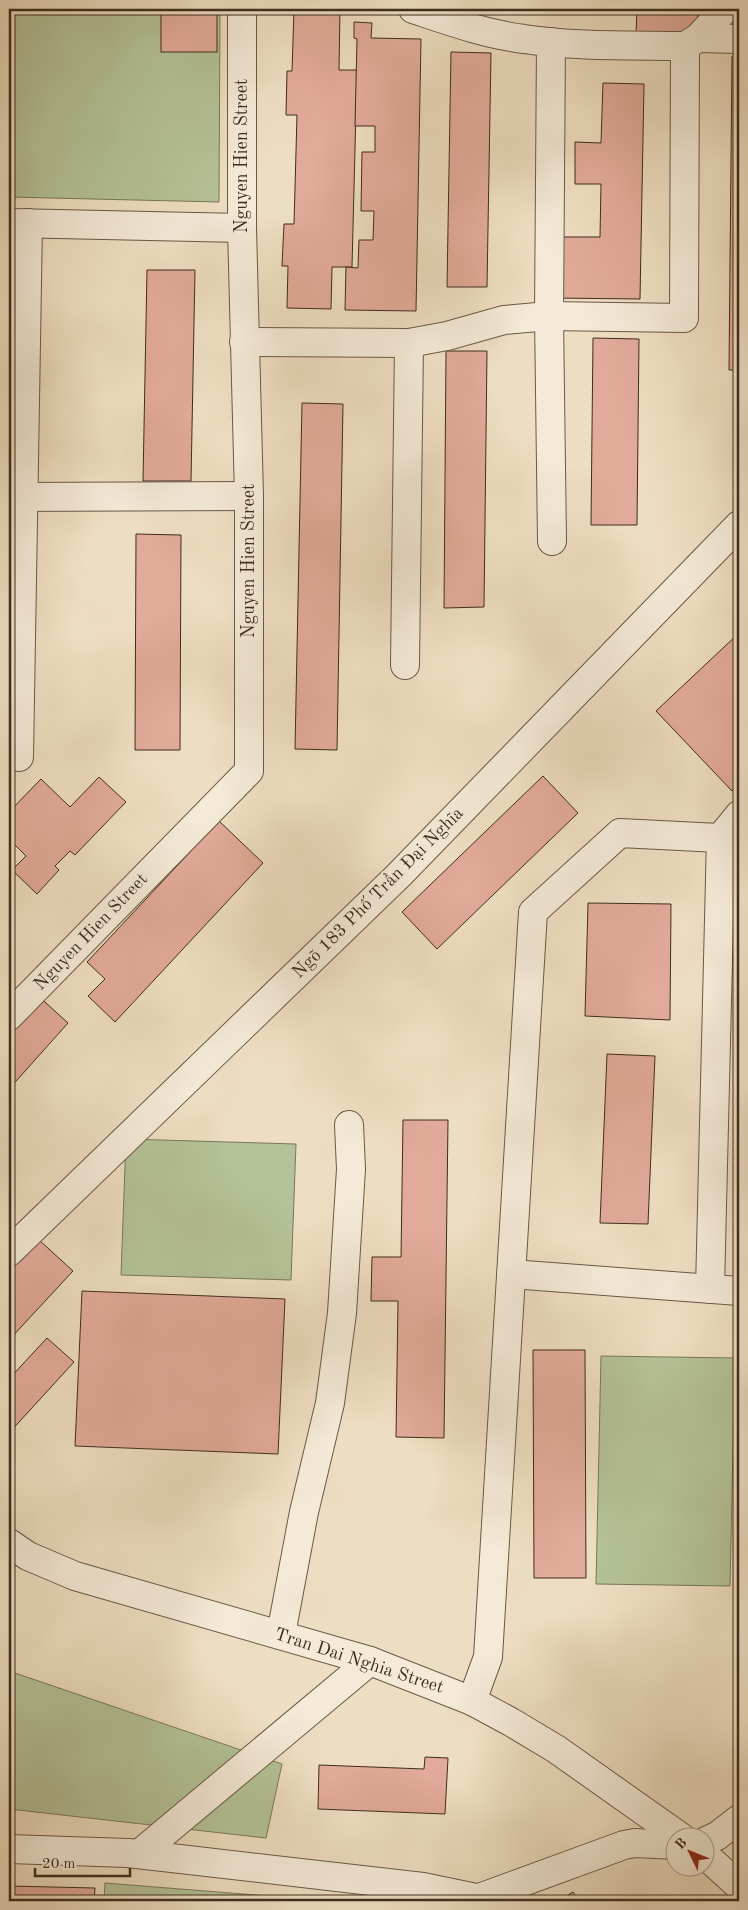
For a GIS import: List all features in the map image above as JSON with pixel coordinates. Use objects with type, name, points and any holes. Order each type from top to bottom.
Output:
[{"type":"street","name":"Nguyen Hien Street","points":[[9,1016],[249,771],[249,496],[242,228],[242,9]]},
{"type":"street","points":[[412,9],[469,28],[522,39],[551,42],[692,42],[739,39]]},
{"type":"street","points":[[244,342],[409,343],[447,336],[504,320],[549,316],[684,318],[692,42],[725,9]]},
{"type":"street","points":[[551,42],[549,316],[552,540]]},
{"type":"street","points":[[19,757],[16,498],[18,223],[242,228]]},
{"type":"street","points":[[405,665],[409,343]]},
{"type":"street","points":[[16,498],[249,496]]},
{"type":"street","name":"Ngõ 183 Phố Trần Đại Nghĩa","points":[[9,1252],[399,875],[739,525]]},
{"type":"street","points":[[710,1289],[730,838],[739,815]]},
{"type":"street","points":[[472,1701],[488,1657],[533,912],[620,833],[730,838]]},
{"type":"street","points":[[281,1634],[304,1512],[330,1403],[342,1312],[351,1169],[349,1125]]},
{"type":"street","points":[[511,1274],[739,1291]]},
{"type":"street","name":"Tran Dai Nghia Street","points":[[9,1543],[28,1556],[75,1576],[370,1661],[472,1701],[556,1749],[668,1828]]},
{"type":"street","points":[[139,1854],[370,1661]]},
{"type":"street","points":[[716,1836],[739,1819]]},
{"type":"street","points":[[9,1849],[139,1854],[423,1887],[475,1900],[624,1845],[635,1842],[666,1844]]},
{"type":"street","points":[[716,1865],[739,1886]]},
{"type":"green space","points":[[9,9],[220,9],[219,202],[9,197]]},
{"type":"green space","points":[[126,1139],[296,1144],[291,1280],[121,1275]]},
{"type":"green space","points":[[601,1356],[735,1358],[730,1586],[596,1584]]},
{"type":"green space","points":[[9,1671],[282,1764],[266,1838],[9,1809]]},
{"type":"green space","points":[[105,1883],[331,1901],[104,1901]]},
{"type":"building","points":[[161,9],[217,9],[217,52],[161,52]]},
{"type":"building","points":[[294,9],[340,9],[339,70],[357,70],[352,267],[332,267],[331,309],[287,308],[288,266],[282,266],[284,224],[294,224],[297,115],[286,115],[287,71],[292,71]]},
{"type":"building","points":[[637,9],[698,9],[697,27],[684,36],[636,34]]},
{"type":"building","points":[[354,22],[372,23],[371,38],[421,39],[416,311],[345,310],[346,267],[358,268],[359,240],[373,240],[374,211],[361,211],[362,152],[375,152],[375,126],[355,126],[357,39],[354,38]]},
{"type":"building","points":[[451,52],[491,53],[487,287],[447,287]]},
{"type":"building","points":[[732,56],[739,56],[739,370],[729,370]]},
{"type":"building","points":[[603,83],[644,84],[640,299],[552,298],[553,237],[600,237],[601,184],[575,184],[575,142],[601,143]]},
{"type":"building","points":[[147,270],[195,270],[191,481],[143,481]]},
{"type":"building","points":[[593,338],[639,339],[637,525],[591,525]]},
{"type":"building","points":[[446,351],[487,351],[484,607],[444,608]]},
{"type":"building","points":[[302,403],[343,404],[337,750],[295,749]]},
{"type":"building","points":[[136,534],[181,535],[180,750],[135,750]]},
{"type":"building","points":[[739,633],[739,705],[733,711],[739,718],[739,784],[732,791],[656,711]]},
{"type":"building","points":[[543,776],[578,813],[437,949],[402,912]]},
{"type":"building","points":[[99,777],[126,802],[75,855],[70,851],[55,866],[59,870],[37,894],[12,870],[26,856],[9,839],[9,812],[41,779],[70,807]]},
{"type":"building","points":[[219,821],[263,863],[115,1022],[88,996],[105,979],[87,962]]},
{"type":"building","points":[[588,903],[671,904],[670,1020],[585,1016]]},
{"type":"building","points":[[35,993],[68,1023],[9,1089],[9,1022]]},
{"type":"building","points":[[607,1054],[655,1056],[648,1224],[600,1223]]},
{"type":"building","points":[[403,1120],[448,1120],[444,1438],[396,1437],[398,1301],[371,1301],[372,1257],[401,1257]]},
{"type":"building","points":[[38,1239],[73,1271],[9,1340],[9,1271]]},
{"type":"building","points":[[82,1291],[285,1299],[278,1454],[75,1446]]},
{"type":"building","points":[[47,1338],[74,1362],[9,1433],[9,1379]]},
{"type":"building","points":[[533,1350],[585,1350],[586,1578],[534,1578]]},
{"type":"building","points":[[425,1757],[448,1758],[445,1814],[318,1809],[319,1765],[424,1769]]},
{"type":"building","points":[[9,1886],[95,1888],[94,1901],[9,1901]]},
{"type":"building","points":[[573,1892],[579,1901],[558,1901]]}]
